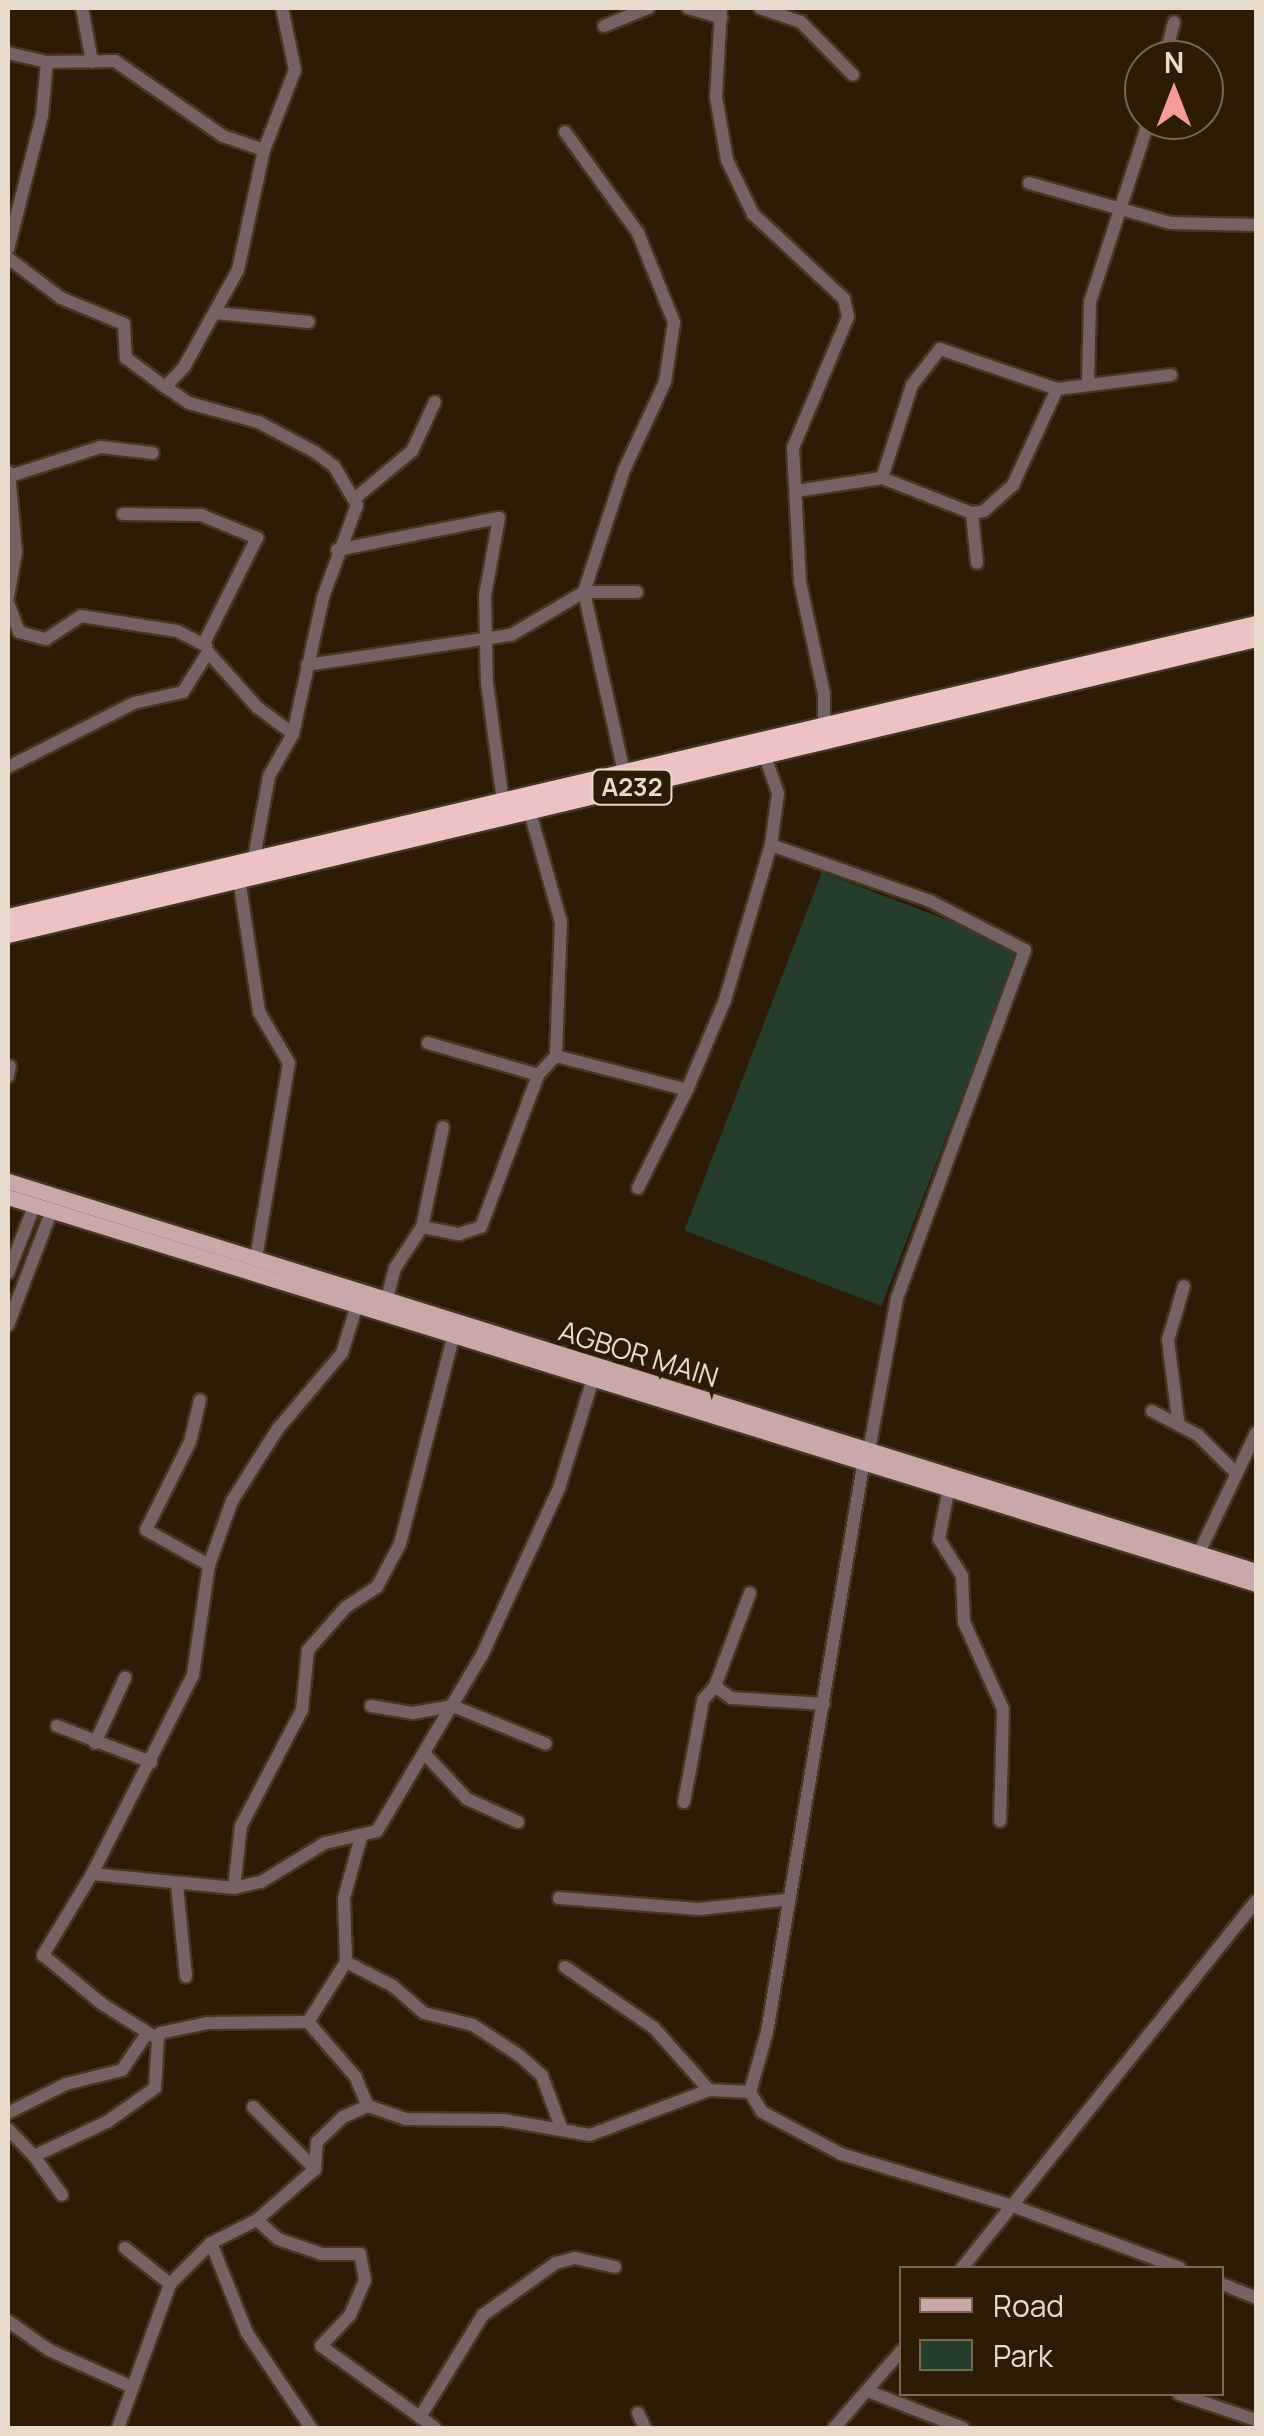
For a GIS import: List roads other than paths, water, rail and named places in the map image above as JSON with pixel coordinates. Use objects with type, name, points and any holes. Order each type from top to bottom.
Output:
[{"type":"highway","name":"A232","points":[[8,918],[503,801],[528,804],[624,773],[1256,626]]},
{"type":"highway","name":"A232","points":[[8,934],[528,804],[764,754],[1256,638]]},
{"type":"main road","name":"AGBOR MAIN","points":[[8,1181],[386,1298],[866,1455],[949,1487],[1256,1584]]},
{"type":"main road","name":"AGBOR MAIN","points":[[8,1197],[357,1304],[452,1338],[1256,1571]]},
{"type":"street","points":[[82,8],[92,62]]},
{"type":"street","points":[[165,387],[216,313],[238,270],[264,150],[295,70],[282,8]]},
{"type":"street","points":[[604,26],[648,8]]},
{"type":"street","points":[[688,8],[722,13],[716,97],[727,160],[753,214],[844,299],[848,317],[794,448],[800,582],[824,694],[824,725]]},
{"type":"street","points":[[760,8],[801,22],[854,75]]},
{"type":"street","points":[[1169,40],[1174,22]]},
{"type":"street","points":[[8,53],[47,62],[116,61],[223,136],[264,150]]},
{"type":"street","points":[[8,249],[42,116],[47,62]]},
{"type":"street","points":[[565,132],[638,233],[674,322],[665,382],[624,470],[584,592],[624,773]]},
{"type":"street","points":[[1088,382],[1090,302],[1124,211],[1144,140]]},
{"type":"street","points":[[1028,183],[1170,223],[1256,225]]},
{"type":"street","points":[[8,258],[61,298],[124,324],[126,358],[189,404],[258,422],[316,452],[334,466],[354,499]]},
{"type":"street","points":[[216,313],[309,322]]},
{"type":"street","points":[[882,478],[912,385],[940,349],[1057,389],[1088,382],[1171,375]]},
{"type":"street","points":[[796,491],[882,478],[972,512],[984,511],[1013,485],[1057,389]]},
{"type":"street","points":[[254,858],[269,776],[293,734],[337,550],[354,499],[412,452],[436,402]]},
{"type":"street","points":[[153,453],[101,447],[10,473],[16,552],[8,600],[19,632],[46,639],[81,616],[177,632],[206,647],[257,707],[293,734]]},
{"type":"street","points":[[972,512],[977,563]]},
{"type":"street","points":[[8,766],[134,703],[183,692],[257,538],[201,515],[123,514]]},
{"type":"street","points":[[337,550],[499,518],[485,596],[503,801]]},
{"type":"street","points":[[308,664],[511,634],[584,592],[637,592]]},
{"type":"street","points":[[638,1188],[687,1090],[725,1000],[770,845],[778,792],[764,754]]},
{"type":"street","points":[[422,1227],[470,1234],[482,1227],[538,1075],[556,1056],[561,922],[528,804]]},
{"type":"street","points":[[770,845],[930,902],[1025,950],[897,1298],[824,1704],[784,1900],[767,2032],[750,2092],[762,2112],[810,2142],[1010,2205],[1175,2266]]},
{"type":"street","points":[[239,879],[259,1012],[288,1063],[256,1259]]},
{"type":"street","points":[[428,1043],[538,1075]]},
{"type":"street","points":[[556,1056],[687,1090]]},
{"type":"street","points":[[386,1298],[395,1268],[422,1227],[443,1127]]},
{"type":"street","points":[[8,1273],[34,1204]]},
{"type":"street","points":[[8,1325],[52,1210]]},
{"type":"street","points":[[1178,1420],[1168,1340],[1184,1286]]},
{"type":"street","points":[[34,2156],[107,2122],[155,2088],[152,2037],[43,1954],[92,1874],[194,1675],[209,1565],[232,1501],[276,1430],[342,1353],[357,1304]]},
{"type":"street","points":[[234,1888],[240,1826],[302,1710],[308,1650],[346,1607],[377,1587],[400,1544],[452,1338]]},
{"type":"street","points":[[92,1874],[234,1888],[262,1882],[325,1843],[377,1831],[453,1706],[559,1488],[593,1380]]},
{"type":"street","points":[[200,1400],[190,1442],[146,1530],[209,1565]]},
{"type":"street","points":[[1152,1412],[1178,1420],[1234,1471]]},
{"type":"street","points":[[1199,1553],[1234,1471],[1256,1432]]},
{"type":"street","points":[[949,1487],[939,1539],[962,1576],[964,1622],[1003,1709],[1000,1821]]},
{"type":"street","points":[[684,1802],[702,1700],[715,1686],[750,1593]]},
{"type":"street","points":[[95,1743],[125,1678]]},
{"type":"street","points":[[715,1686],[731,1698],[824,1704]]},
{"type":"street","points":[[371,1706],[413,1713],[453,1706],[546,1744]]},
{"type":"street","points":[[57,1726],[151,1762]]},
{"type":"street","points":[[425,1754],[467,1799],[518,1822]]},
{"type":"street","points":[[308,2022],[346,1962],[344,1898],[362,1837]]},
{"type":"street","points":[[177,1885],[186,1977]]},
{"type":"street","points":[[559,1898],[700,1909],[784,1900]]},
{"type":"street","points":[[964,2266],[1256,1901]]},
{"type":"street","points":[[346,1962],[393,1986],[424,2014],[473,2025],[520,2056],[542,2076],[560,2127]]},
{"type":"street","points":[[566,1967],[654,2028],[709,2090]]},
{"type":"street","points":[[8,2113],[66,2084],[122,2070],[160,2032],[206,2023],[308,2022]]},
{"type":"street","points":[[308,2022],[354,2076],[368,2106]]},
{"type":"street","points":[[118,2428],[170,2284],[212,2243],[257,2220],[314,2169],[317,2142],[342,2117],[368,2106],[404,2118],[560,2127],[590,2136],[709,2090],[750,2092]]},
{"type":"street","points":[[254,2107],[314,2169]]},
{"type":"street","points":[[8,2129],[34,2156],[62,2195]]},
{"type":"street","points":[[257,2220],[278,2239],[322,2254],[353,2252],[364,2258],[365,2280],[350,2315],[321,2346],[434,2428]]},
{"type":"street","points":[[212,2243],[248,2333],[311,2428]]},
{"type":"street","points":[[125,2248],[170,2284]]},
{"type":"street","points":[[420,2418],[483,2315],[556,2262],[575,2258],[615,2268]]},
{"type":"street","points":[[1224,2285],[1256,2298]]},
{"type":"street","points":[[8,2322],[49,2350],[130,2386]]},
{"type":"street","points":[[834,2428],[870,2392],[899,2354]]},
{"type":"street","points":[[870,2392],[963,2428]]},
{"type":"street","points":[[1186,2396],[1256,2420]]},
{"type":"street","points":[[638,2413],[645,2428]]}]
